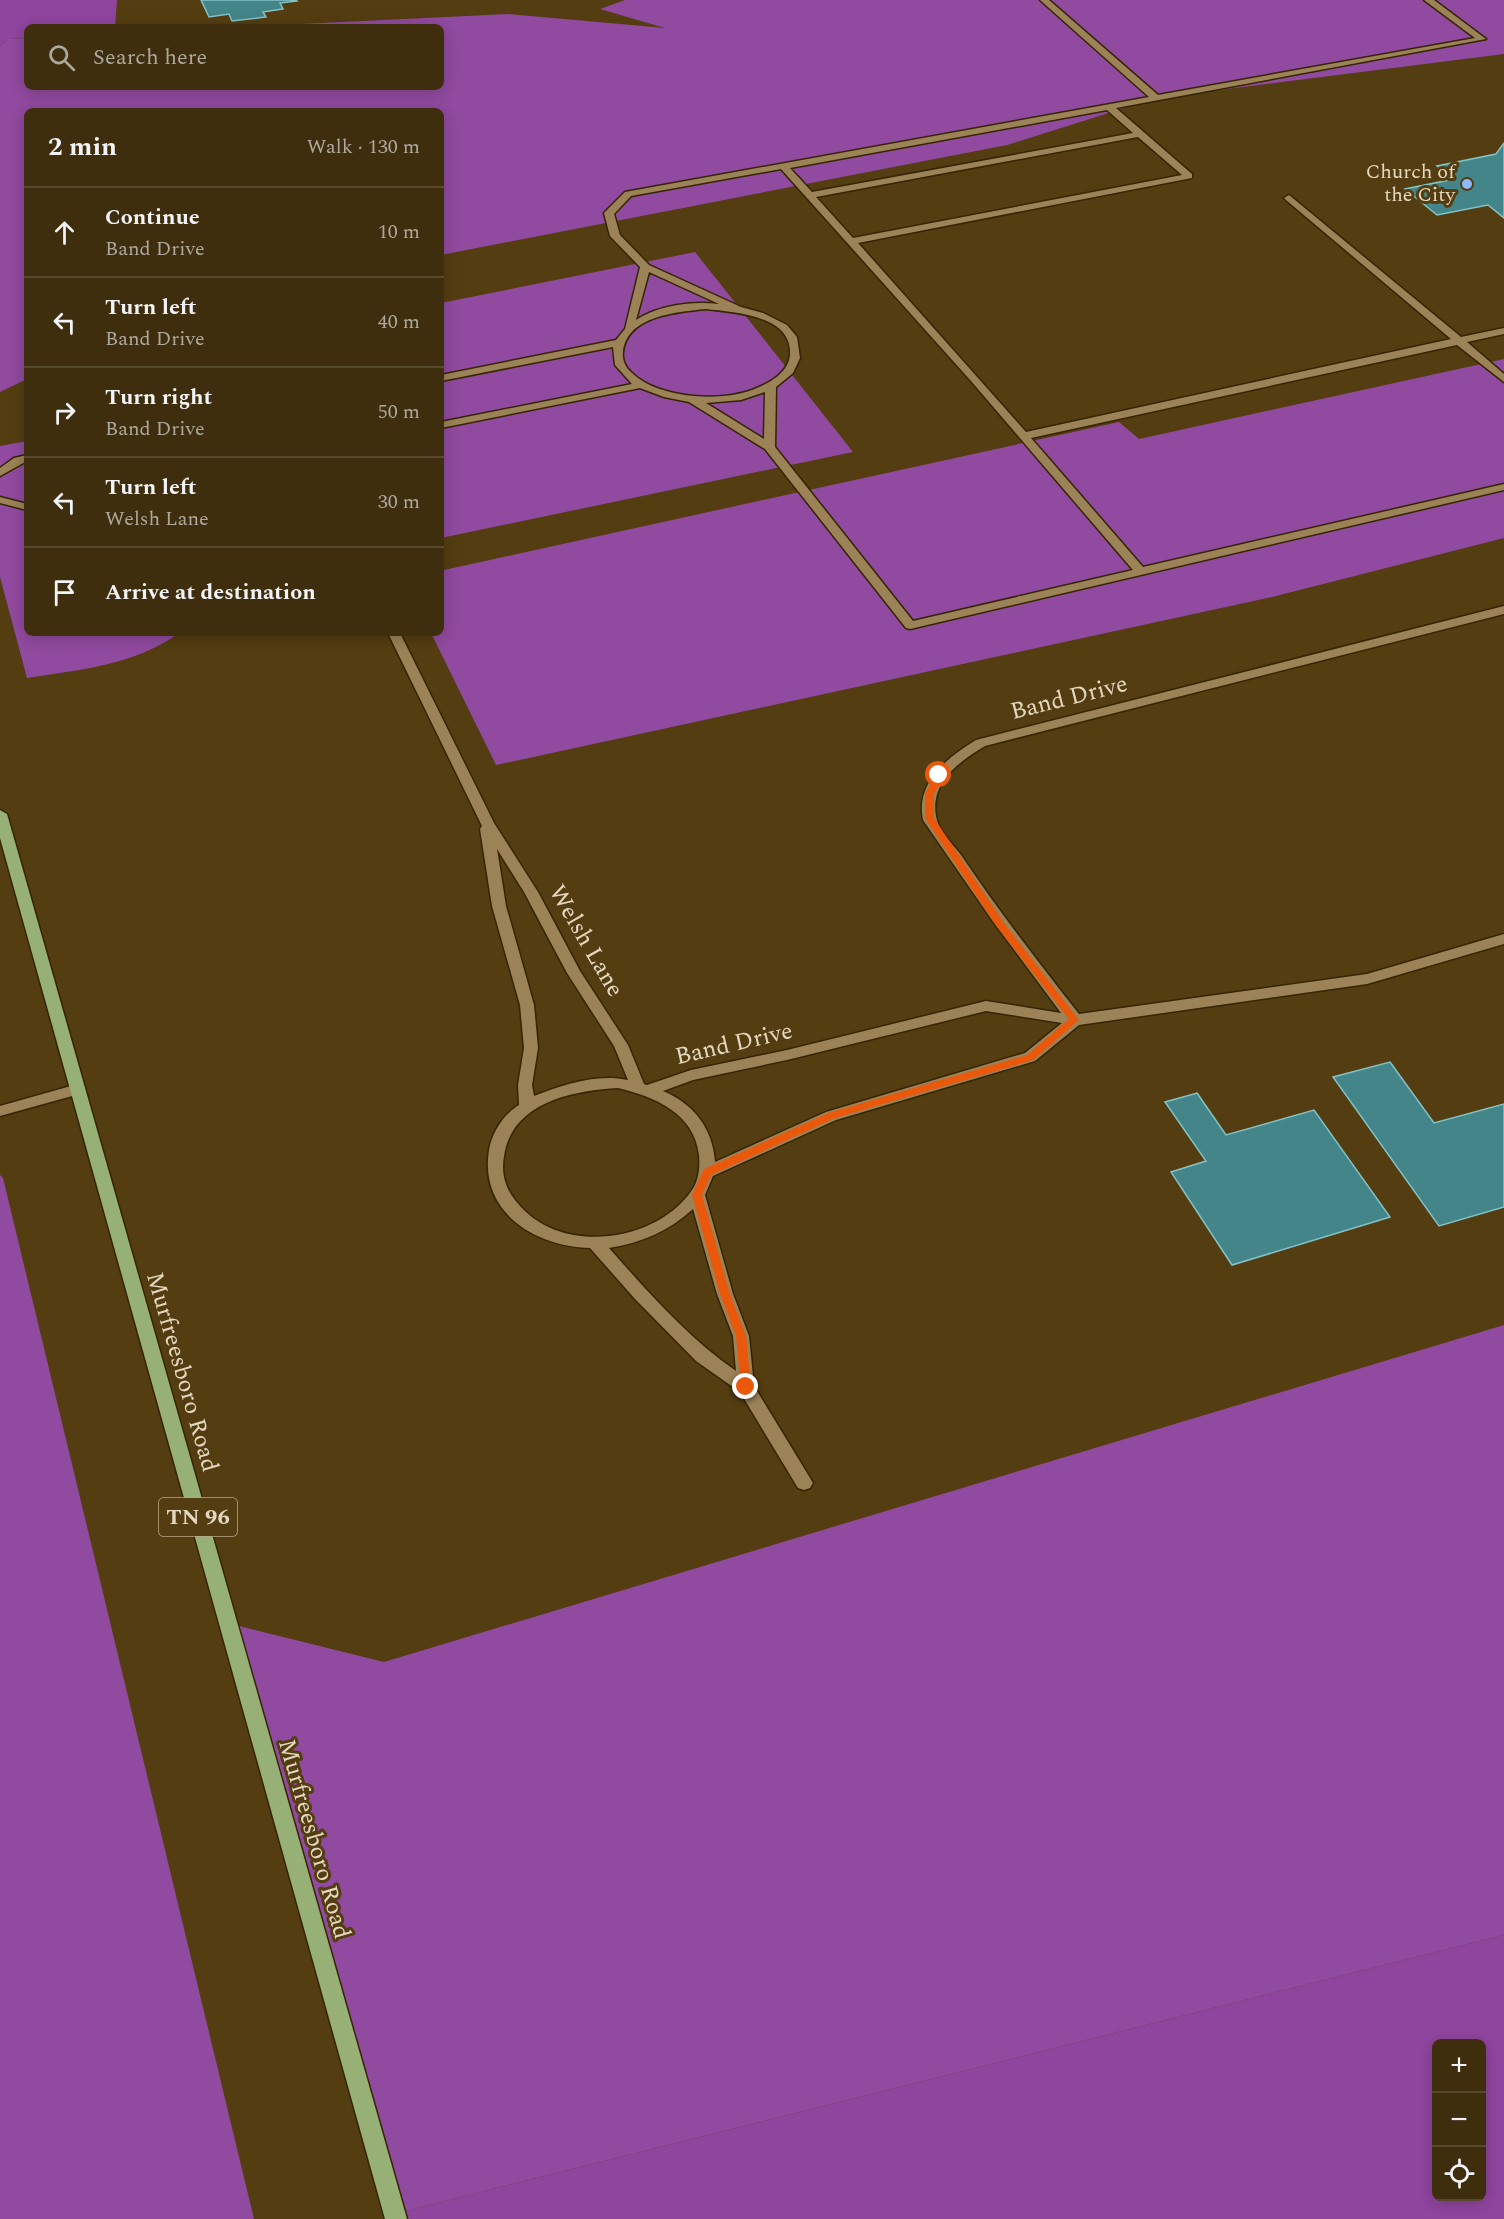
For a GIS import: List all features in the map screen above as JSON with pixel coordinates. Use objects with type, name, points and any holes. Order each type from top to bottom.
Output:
[{"type":"main road","name":"Murfreesboro Road","points":[[0,814],[396,2219]]},
{"type":"street","points":[[1044,0],[1156,98]]},
{"type":"street","points":[[645,267],[629,328],[618,343],[616,359],[625,373],[640,385],[664,394],[692,399],[721,399],[749,394],[771,385],[788,372],[796,358],[795,342],[783,327],[762,316],[736,308],[645,267],[615,236],[609,213],[628,194],[1482,39],[1428,0]]},
{"type":"street","points":[[851,241],[1189,176],[1109,107]]},
{"type":"street","points":[[810,195],[1141,134]]},
{"type":"street","points":[[783,166],[1142,573]]},
{"type":"street","points":[[1289,198],[1504,380]]},
{"type":"street","points":[[629,328],[650,316],[676,309],[706,306],[736,308]]},
{"type":"street","points":[[1023,436],[1504,331]]},
{"type":"street","points":[[444,377],[618,343]]},
{"type":"street","points":[[444,424],[640,385]]},
{"type":"street","points":[[769,447],[771,385]]},
{"type":"street","points":[[692,399],[769,447],[910,625],[1142,573],[1504,487]]},
{"type":"street","points":[[0,473],[18,460],[24,459]]},
{"type":"street","points":[[0,501],[24,506]]},
{"type":"street","name":"Band Drive","points":[[1075,1020],[1001,925],[929,818],[930,794],[939,775],[957,756],[981,743],[1504,610]]},
{"type":"street","name":"Welsh Lane","points":[[395,636],[487,823],[531,892],[574,974],[621,1045],[644,1088]]},
{"type":"street","name":"Welsh Lane","points":[[487,823],[499,906],[527,1005],[531,1048],[525,1085],[527,1106]]},
{"type":"street","name":"Band Drive","points":[[644,1088],[986,1006],[1075,1020],[1367,979],[1504,939]]},
{"type":"street","points":[[708,1172],[831,1116],[1030,1057],[1075,1020]]},
{"type":"street","points":[[618,1083],[644,1088],[677,1104],[697,1123],[707,1147],[708,1172],[697,1195],[680,1215],[656,1230],[627,1240],[596,1244],[560,1239],[529,1225],[507,1205],[495,1180],[495,1153],[506,1128],[527,1106],[554,1092],[586,1084],[618,1083]]},
{"type":"street","points":[[0,1111],[78,1089]]},
{"type":"street","points":[[697,1195],[725,1294],[741,1336],[746,1387]]},
{"type":"street","points":[[596,1244],[641,1295],[702,1356],[746,1387],[804,1483]]},
{"type":"shaded area","points":[[0,0],[117,0],[115,24],[24,24],[24,38],[8,39],[0,46]]},
{"type":"shaded area","points":[[625,0],[1504,0],[1504,54],[1156,98],[1007,145],[444,254],[444,108],[24,108],[24,380],[0,392],[0,46],[8,39],[24,38],[24,90],[444,90],[444,24],[301,24],[508,14],[665,28],[600,9]]},
{"type":"shaded area","points":[[695,252],[853,452],[444,537],[444,302]]},
{"type":"shaded area","points":[[1504,359],[1504,538],[1272,597],[496,765],[432,636],[444,636],[444,570],[1119,422],[1139,439]]},
{"type":"shaded area","points":[[24,442],[24,636],[174,636],[162,644],[125,659],[86,669],[27,678],[0,577],[0,446]]},
{"type":"shaded area","points":[[0,1175],[3,1178],[254,2219],[0,2219]]},
{"type":"shaded area","points":[[1504,1325],[1504,1935],[394,2214],[227,1623],[384,1662]]},
{"type":"shaded area","points":[[1504,1935],[1504,2219],[396,2219],[394,2214]]},
{"type":"building","points":[[201,0],[297,1],[280,3],[283,9],[263,12],[266,17],[232,21],[229,14],[209,17]]},
{"type":"building","name":"Church of the City","points":[[1504,143],[1504,218],[1488,205],[1437,215],[1405,189],[1454,179],[1437,166],[1496,154]]},
{"type":"building","points":[[1390,1062],[1434,1123],[1504,1104],[1504,1207],[1439,1226],[1333,1077]]},
{"type":"building","points":[[1197,1093],[1226,1135],[1314,1110],[1390,1217],[1232,1265],[1171,1172],[1206,1161],[1165,1102]]},
{"type":"place","name":"Church of the City","points":[[1467,184]]},
{"type":"route","points":[[746,1387],[741,1336],[725,1294],[697,1195],[708,1172],[831,1116],[993,1070],[1030,1057],[1075,1020],[1001,925],[929,818],[930,794],[939,775]]}]
